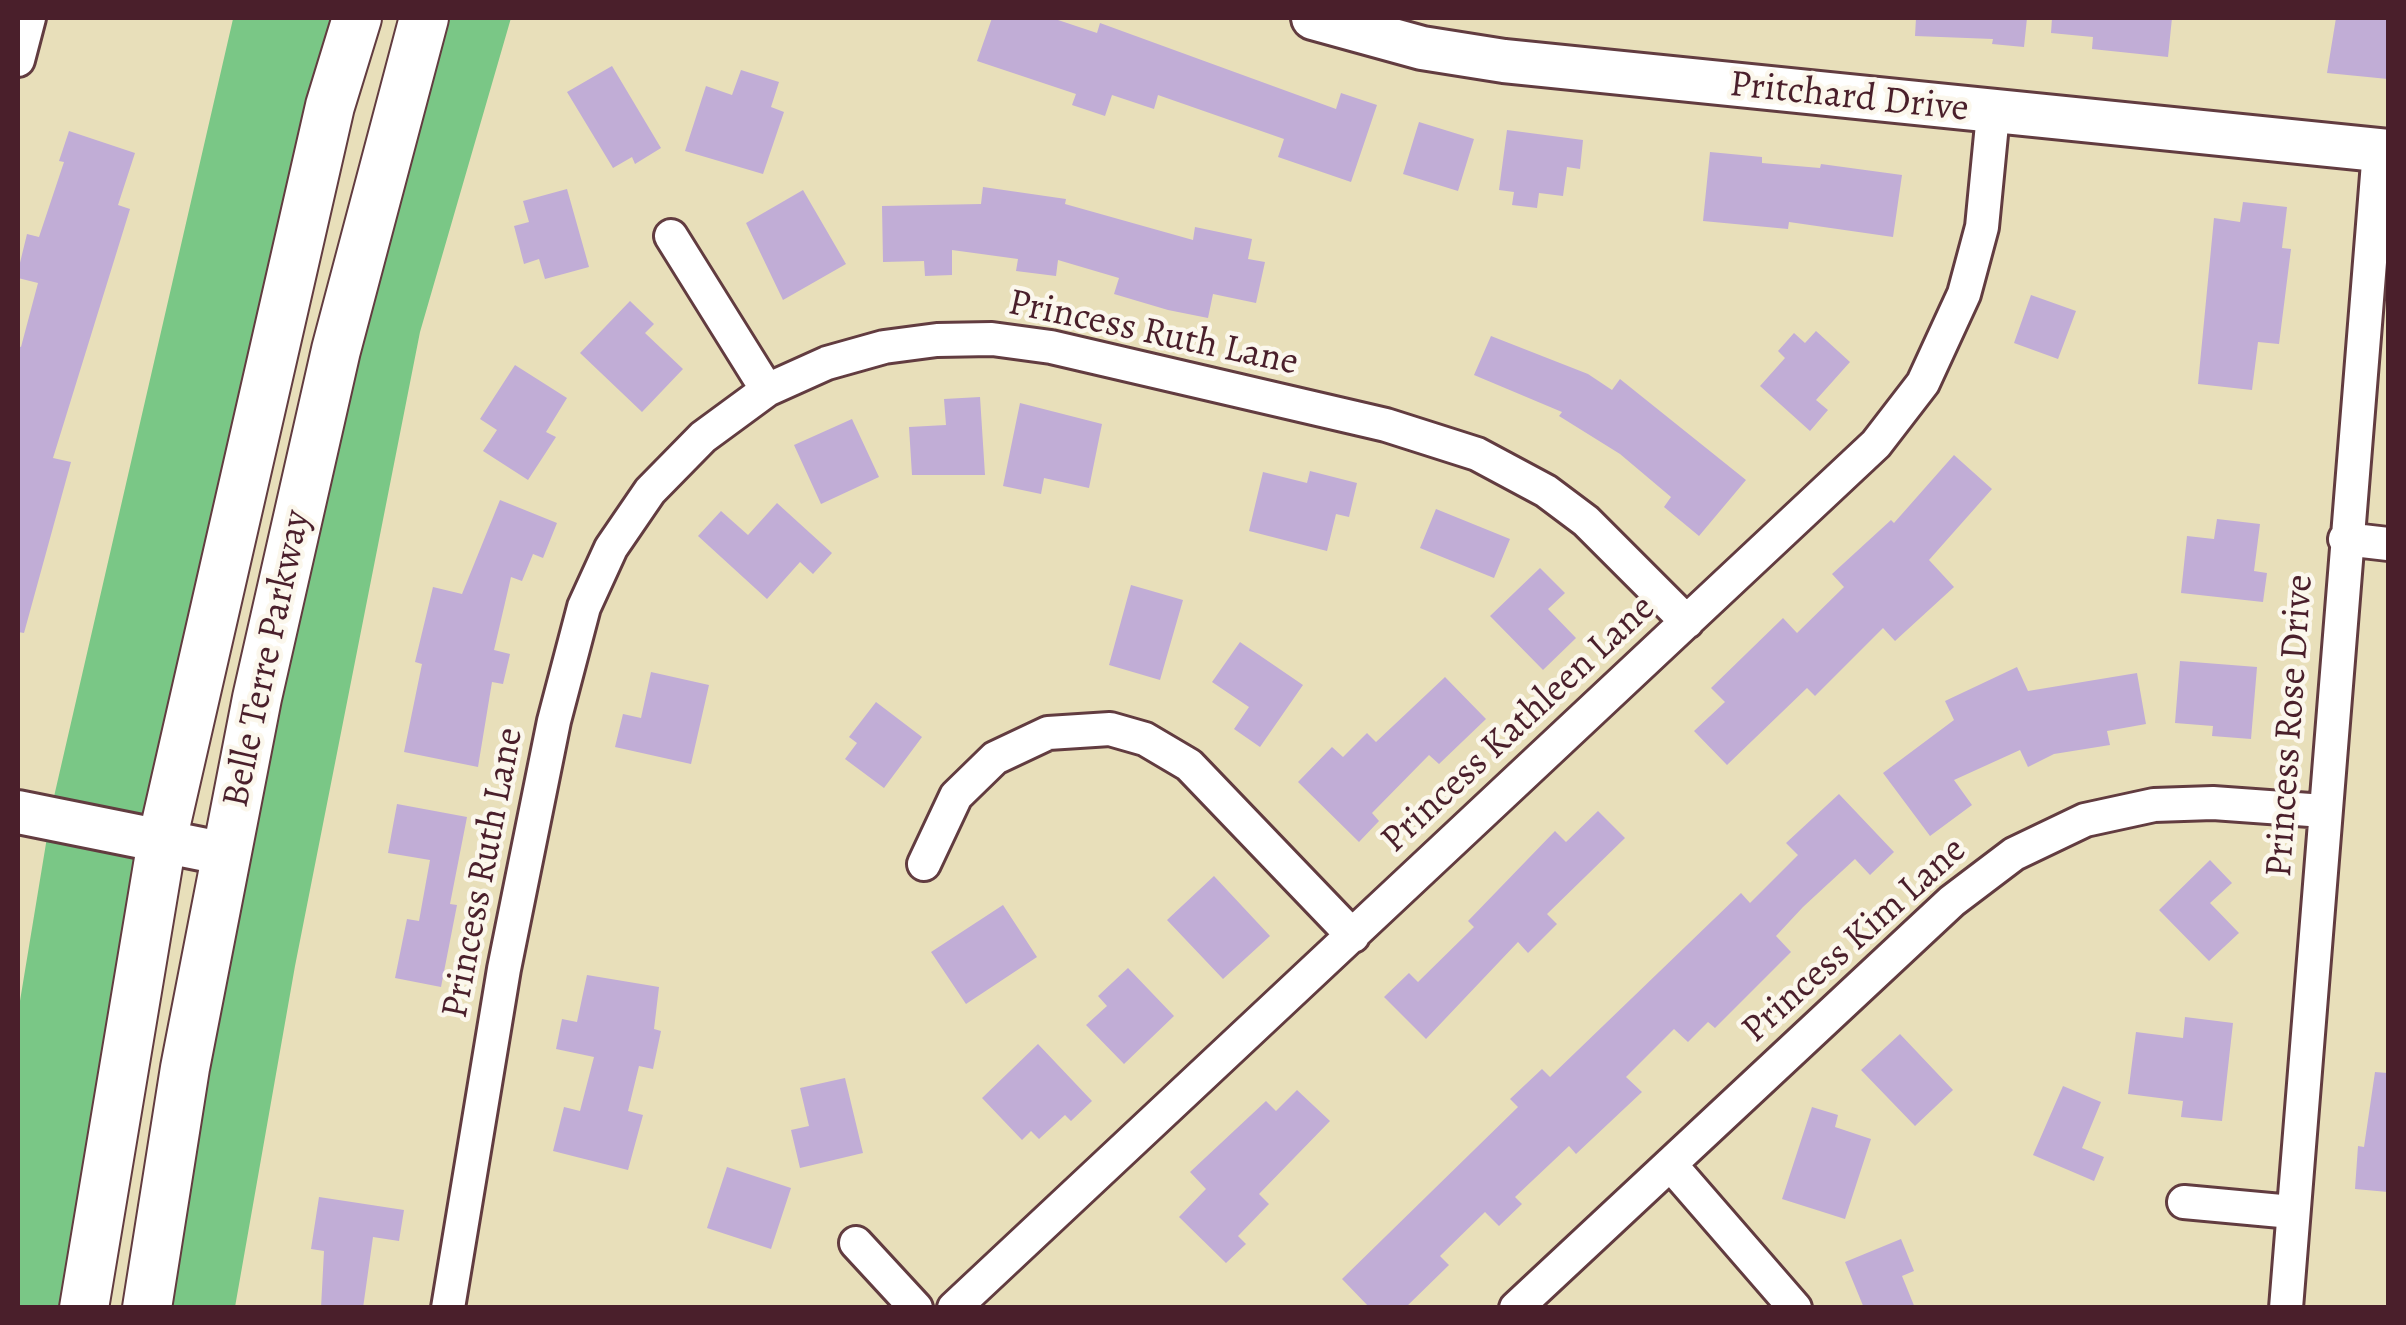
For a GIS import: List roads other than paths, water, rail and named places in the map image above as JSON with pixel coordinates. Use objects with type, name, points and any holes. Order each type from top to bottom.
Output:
[{"type":"main road","name":"Belle Terre Parkway","points":[[84,1308],[162,841],[330,106],[356,18]]},
{"type":"main road","name":"Belle Terre Parkway","points":[[146,1308],[184,1068],[226,854],[336,350],[424,18]]},
{"type":"street","points":[[18,60],[29,18]]},
{"type":"street","name":"Pritchard Drive","points":[[1331,20],[1476,57],[1993,114],[2384,151]]},
{"type":"street","name":"Princess Kathleen Lane","points":[[954,1308],[1854,468],[1923,383],[1951,330],[1977,248],[1993,114]]},
{"type":"street","name":"Princess Rose Drive","points":[[2286,1308],[2345,540],[2384,151]]},
{"type":"street","points":[[672,236],[767,390]]},
{"type":"street","name":"Princess Ruth Lane","points":[[448,1308],[508,950],[554,721],[584,607],[611,548],[650,491],[703,437],[767,390],[827,364],[884,348],[937,340],[992,340],[1051,347],[1386,425],[1476,454],[1526,478],[1586,521],[1687,622]]},
{"type":"street","points":[[2345,540],[2388,544]]},
{"type":"street","points":[[924,864],[956,796],[994,758],[1048,733],[1110,729],[1145,739],[1188,765],[1353,936]]},
{"type":"street","name":"Princess Kim Lane","points":[[1516,1308],[1952,901],[2038,840],[2108,813],[2175,802],[2324,811]]},
{"type":"street","points":[[18,812],[226,854]]},
{"type":"street","points":[[1670,1164],[1795,1308]]},
{"type":"street","points":[[2184,1202],[2292,1212]]},
{"type":"street","points":[[856,1243],[916,1308]]}]
